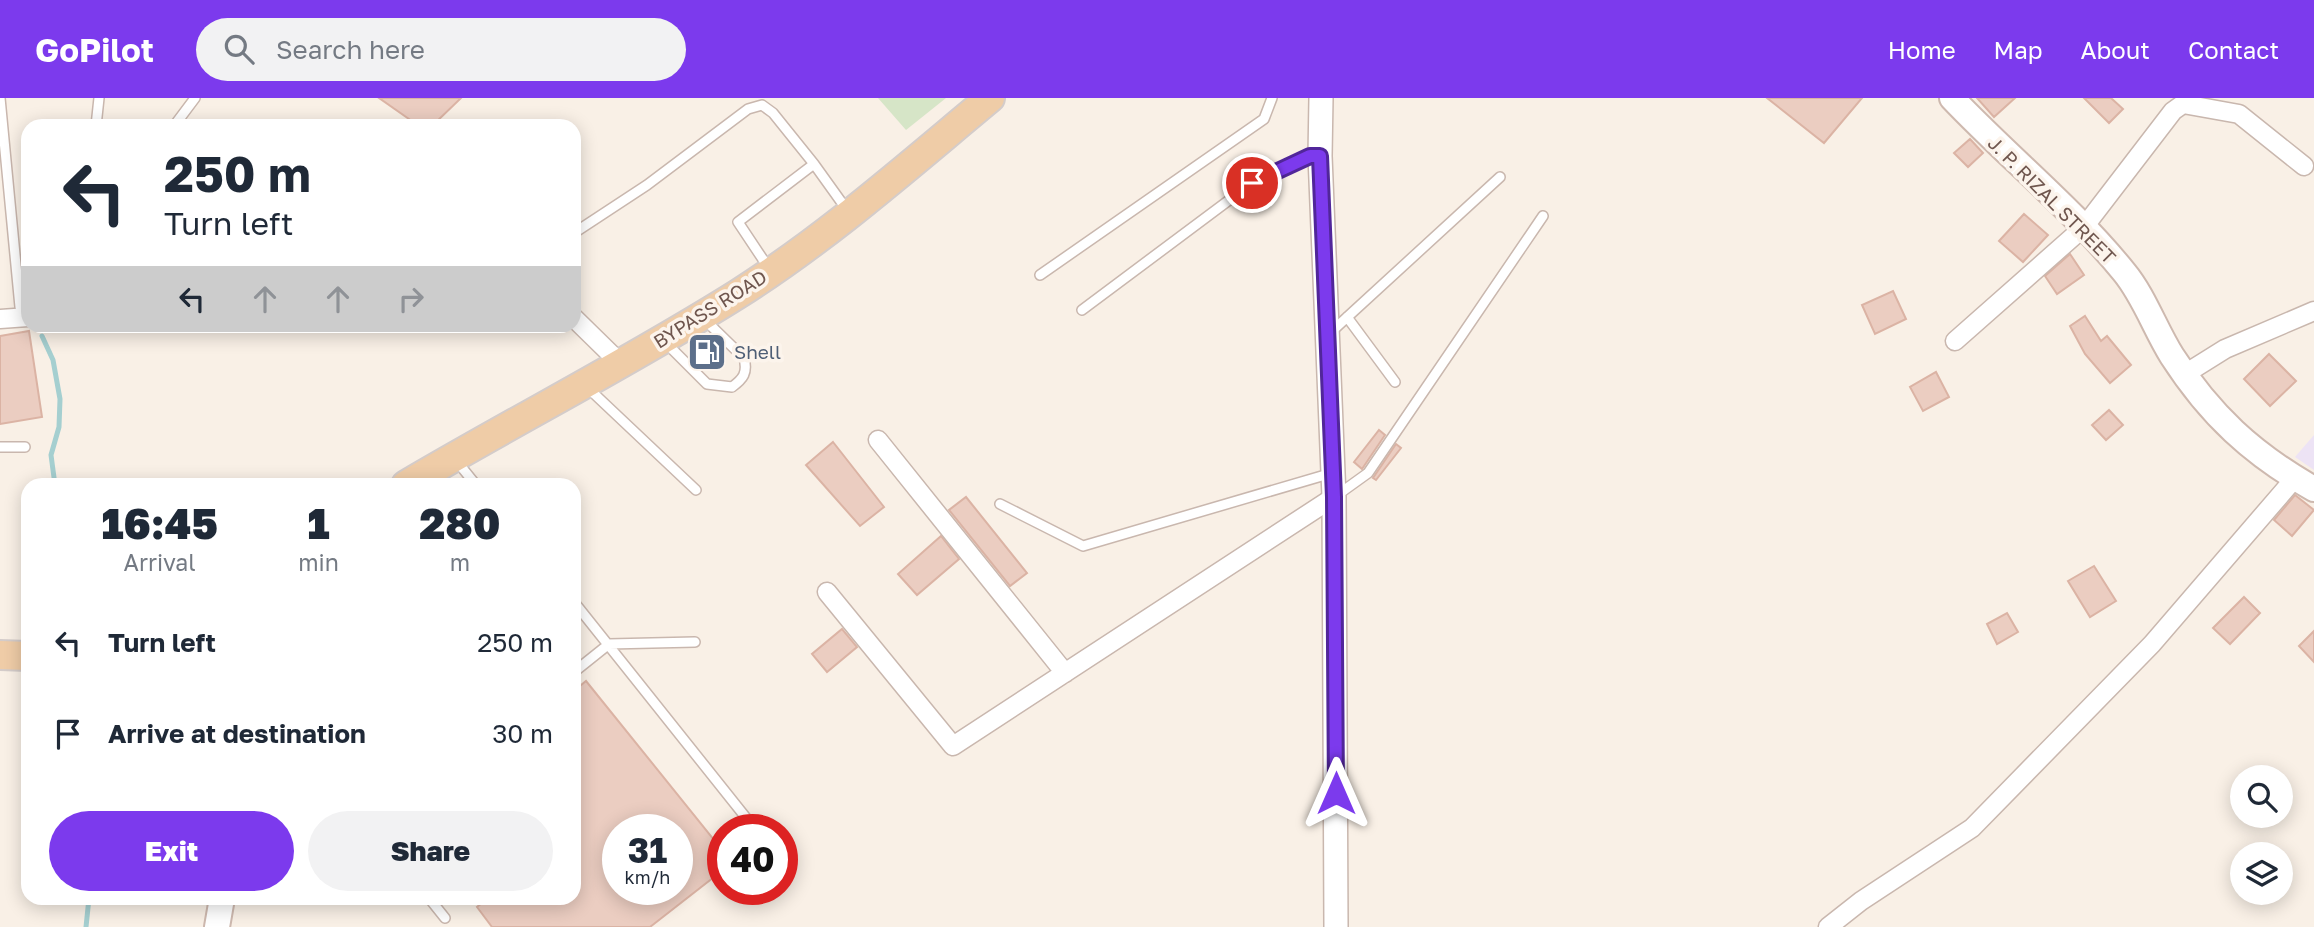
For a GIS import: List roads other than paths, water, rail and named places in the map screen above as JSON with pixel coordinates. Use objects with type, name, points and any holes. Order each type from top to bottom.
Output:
[{"type":"main road","name":"BYPASS ROAD","points":[[418,478],[621,364],[771,270],[850,214],[990,98]]},
{"type":"main road","name":"J. P. RIZAL STREET","points":[[1952,98],[2004,152],[2084,227],[2126,274],[2185,374],[2207,405],[2239,439],[2305,483]]},
{"type":"main road","points":[[0,655],[21,656]]},
{"type":"main road","points":[[217,927],[221,905]]},
{"type":"street","points":[[1321,98],[1320,156],[1334,497],[1336,927]]},
{"type":"street","points":[[1955,341],[2084,227],[2173,111],[2183,104],[2239,114],[2304,166]]},
{"type":"street","points":[[2185,374],[2225,349],[2314,311]]},
{"type":"street","points":[[581,325],[621,364]]},
{"type":"street","points":[[878,440],[1066,673]]},
{"type":"street","points":[[1828,927],[1861,901],[1972,828],[2305,483]]},
{"type":"street","points":[[827,592],[953,746],[1334,497]]},
{"type":"lane","points":[[0,98],[14,316]]},
{"type":"lane","points":[[97,119],[99,98]]},
{"type":"lane","points":[[179,119],[195,98]]},
{"type":"lane","points":[[1040,275],[1264,119],[1272,98]]},
{"type":"lane","points":[[581,228],[647,185],[748,109],[762,105],[780,121],[850,214]]},
{"type":"lane","points":[[1082,310],[1252,183],[1310,156],[1320,156]]},
{"type":"lane","points":[[771,270],[738,222],[814,164]]},
{"type":"lane","points":[[1328,336],[1500,177]]},
{"type":"lane","points":[[1334,497],[1368,473],[1543,216]]},
{"type":"lane","points":[[662,339],[707,384],[732,387],[743,379],[746,367],[744,358],[701,316]]},
{"type":"lane","points":[[1347,317],[1395,382]]},
{"type":"lane","points":[[584,384],[696,490]]},
{"type":"lane","points":[[0,447],[24,447]]},
{"type":"lane","points":[[453,457],[470,478]]},
{"type":"lane","points":[[1000,504],[1083,546],[1333,472]]},
{"type":"lane","points":[[581,610],[743,814]]},
{"type":"lane","points":[[581,666],[609,644],[695,642]]},
{"type":"lane","points":[[435,905],[445,918]]},
{"type":"waterway","points":[[42,336],[53,360],[60,399],[59,427],[51,455],[54,478]]},
{"type":"waterway","points":[[86,927],[88,905]]},
{"type":"place","name":"Shell","points":[[707,352]]}]
